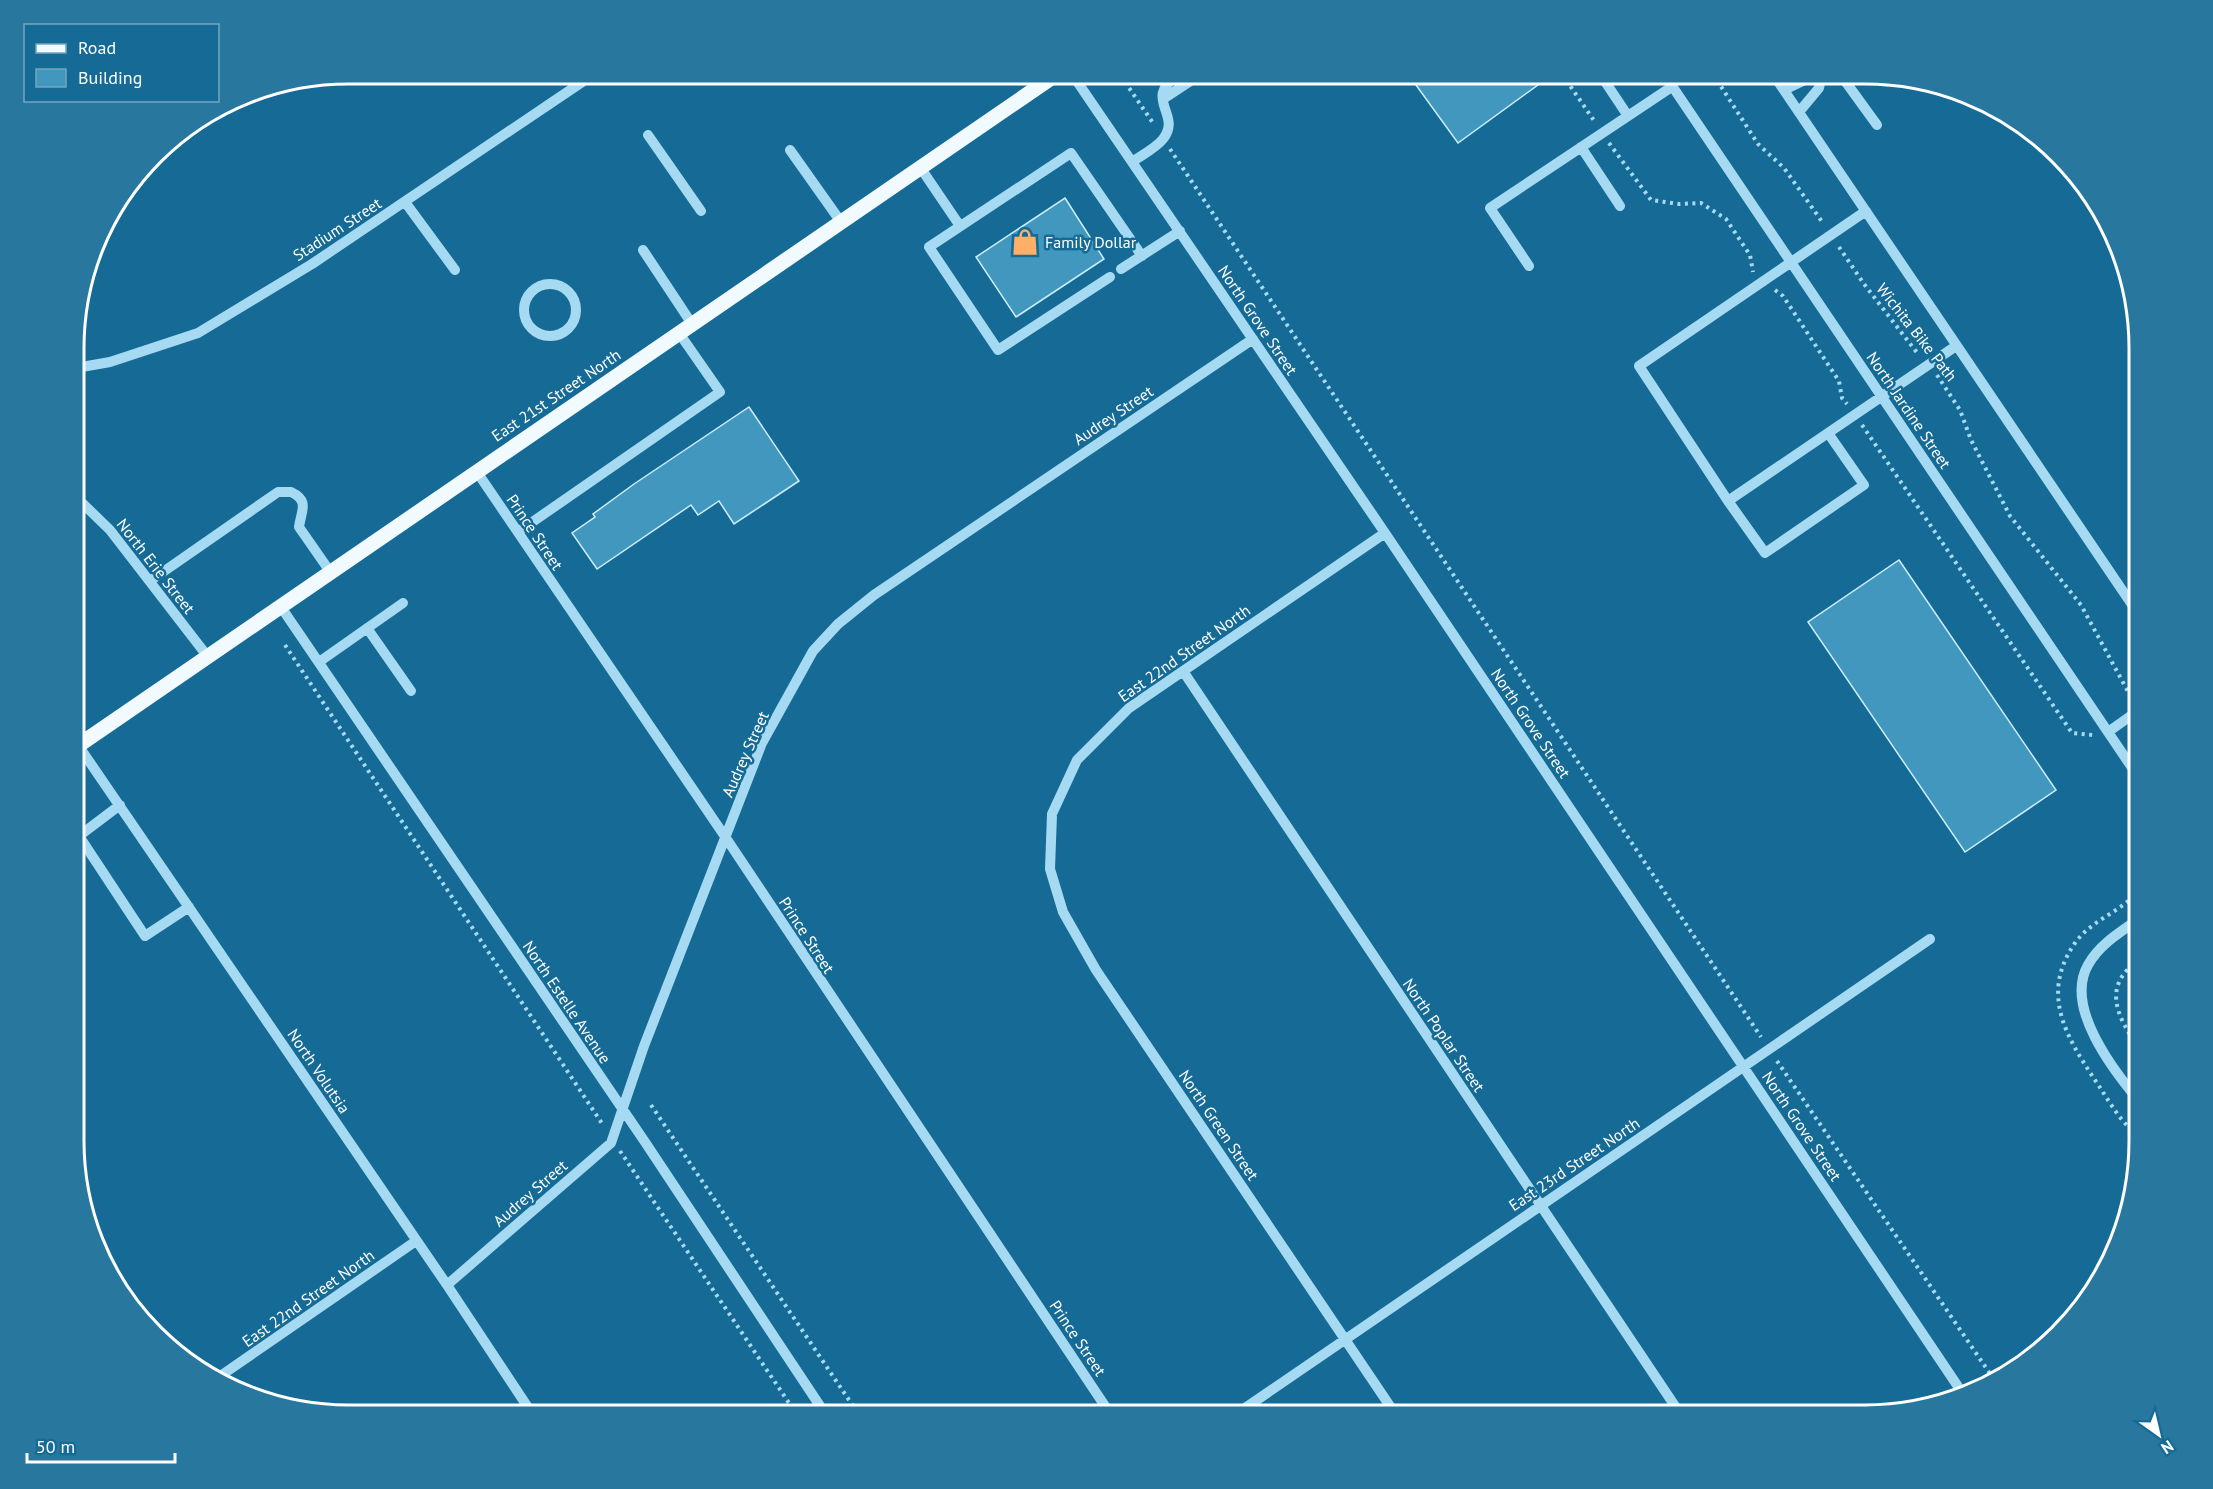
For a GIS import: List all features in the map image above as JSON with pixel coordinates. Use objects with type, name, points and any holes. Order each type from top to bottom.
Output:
[{"type":"main road","name":"East 21st Street North","points":[[84,741],[1042,84]]},
{"type":"street","name":"Stadium Street","points":[[84,367],[110,362],[198,333],[312,264],[579,84]]},
{"type":"street","name":"North Grove Street","points":[[1079,84],[1385,533],[1959,1388]]},
{"type":"street","points":[[1132,162],[1163,139],[1169,124],[1161,91],[1164,84]]},
{"type":"street","points":[[1163,99],[1186,84]]},
{"type":"street","points":[[1607,84],[1628,116]]},
{"type":"street","points":[[1780,84],[2129,600]]},
{"type":"street","points":[[1784,90],[1796,84]]},
{"type":"street","points":[[1799,112],[1821,84]]},
{"type":"street","points":[[1847,84],[1877,125]]},
{"type":"street","points":[[1529,266],[1490,208],[1673,86]]},
{"type":"street","name":"North Jardine Street","points":[[1673,86],[2129,763]]},
{"type":"street","points":[[648,135],[701,211]]},
{"type":"street","points":[[1581,147],[1620,206]]},
{"type":"street","points":[[790,150],[841,222]]},
{"type":"street","points":[[1110,277],[998,350],[929,247],[1071,153],[1142,256]]},
{"type":"street","points":[[920,167],[960,226]]},
{"type":"street","points":[[405,202],[455,270]]},
{"type":"street","points":[[1828,433],[1864,485],[1765,553],[1639,366],[1866,211]]},
{"type":"street","points":[[1121,269],[1180,231]]},
{"type":"street","points":[[643,250],[692,324]]},
{"type":"street","points":[[549,284],[566,289],[573,298],[576,312],[574,320],[563,333],[546,337],[531,329],[526,322],[524,305],[533,290],[549,284]]},
{"type":"street","points":[[518,532],[720,392],[679,333]]},
{"type":"street","name":"Audrey Street","points":[[447,1285],[612,1139],[644,1046],[762,743],[813,651],[838,624],[874,595],[1253,339]]},
{"type":"street","points":[[1728,501],[1956,346]]},
{"type":"street","name":"Prince Street","points":[[477,472],[726,838],[1104,1405]]},
{"type":"street","points":[[150,581],[278,492],[291,492],[303,502],[305,508],[299,527],[331,573]]},
{"type":"street","name":"North Erie Street","points":[[84,505],[110,530],[208,657]]},
{"type":"street","name":"East 22nd Street North","points":[[1052,838],[1052,814],[1077,760],[1129,708],[1385,533]]},
{"type":"street","points":[[318,662],[403,603]]},
{"type":"street","name":"North Estelle Avenue","points":[[281,607],[623,1109],[819,1405]]},
{"type":"street","points":[[367,628],[411,691]]},
{"type":"street","name":"North Poplar Street","points":[[1183,671],[1674,1405]]},
{"type":"street","points":[[2108,732],[2129,713]]},
{"type":"street","name":"North Volutsia","points":[[84,756],[447,1285],[526,1405]]},
{"type":"street","points":[[84,832],[120,805]]},
{"type":"street","name":"North Green Street","points":[[1052,838],[1050,869],[1063,912],[1096,970],[1389,1405]]},
{"type":"street","points":[[84,844],[145,936],[189,907]]},
{"type":"street","points":[[2129,927],[2099,951],[2087,966],[2082,987],[2084,1013],[2093,1035],[2129,1087]]},
{"type":"street","name":"East 23rd Street North","points":[[1249,1405],[1930,939]]},
{"type":"street","name":"East 22nd Street North","points":[[223,1374],[416,1241]]},
{"type":"path","points":[[1127,84],[1769,1049],[1990,1374]]},
{"type":"path","name":"Wichita Bike Path","points":[[1719,84],[1758,144],[1784,168],[1864,284],[1943,381],[1960,411],[1971,440],[2010,516],[2081,605],[2129,692]]},
{"type":"path","points":[[285,645],[790,1405]]},
{"type":"path","points":[[2129,969],[2123,974],[2116,989],[2119,1017],[2129,1032]]},
{"type":"path","points":[[651,1105],[852,1405]]},
{"type":"building","points":[[1415,84],[1539,84],[1458,143]]},
{"type":"building","points":[[1065,198],[1104,259],[1016,317],[976,257]]},
{"type":"building","points":[[749,407],[799,481],[734,524],[719,501],[698,515],[691,505],[597,569],[572,533],[595,517],[593,514],[634,484]]},
{"type":"building","points":[[1899,560],[2056,790],[1965,852],[1808,622]]},
{"type":"place","name":"Family Dollar","points":[[1025,242]]}]
